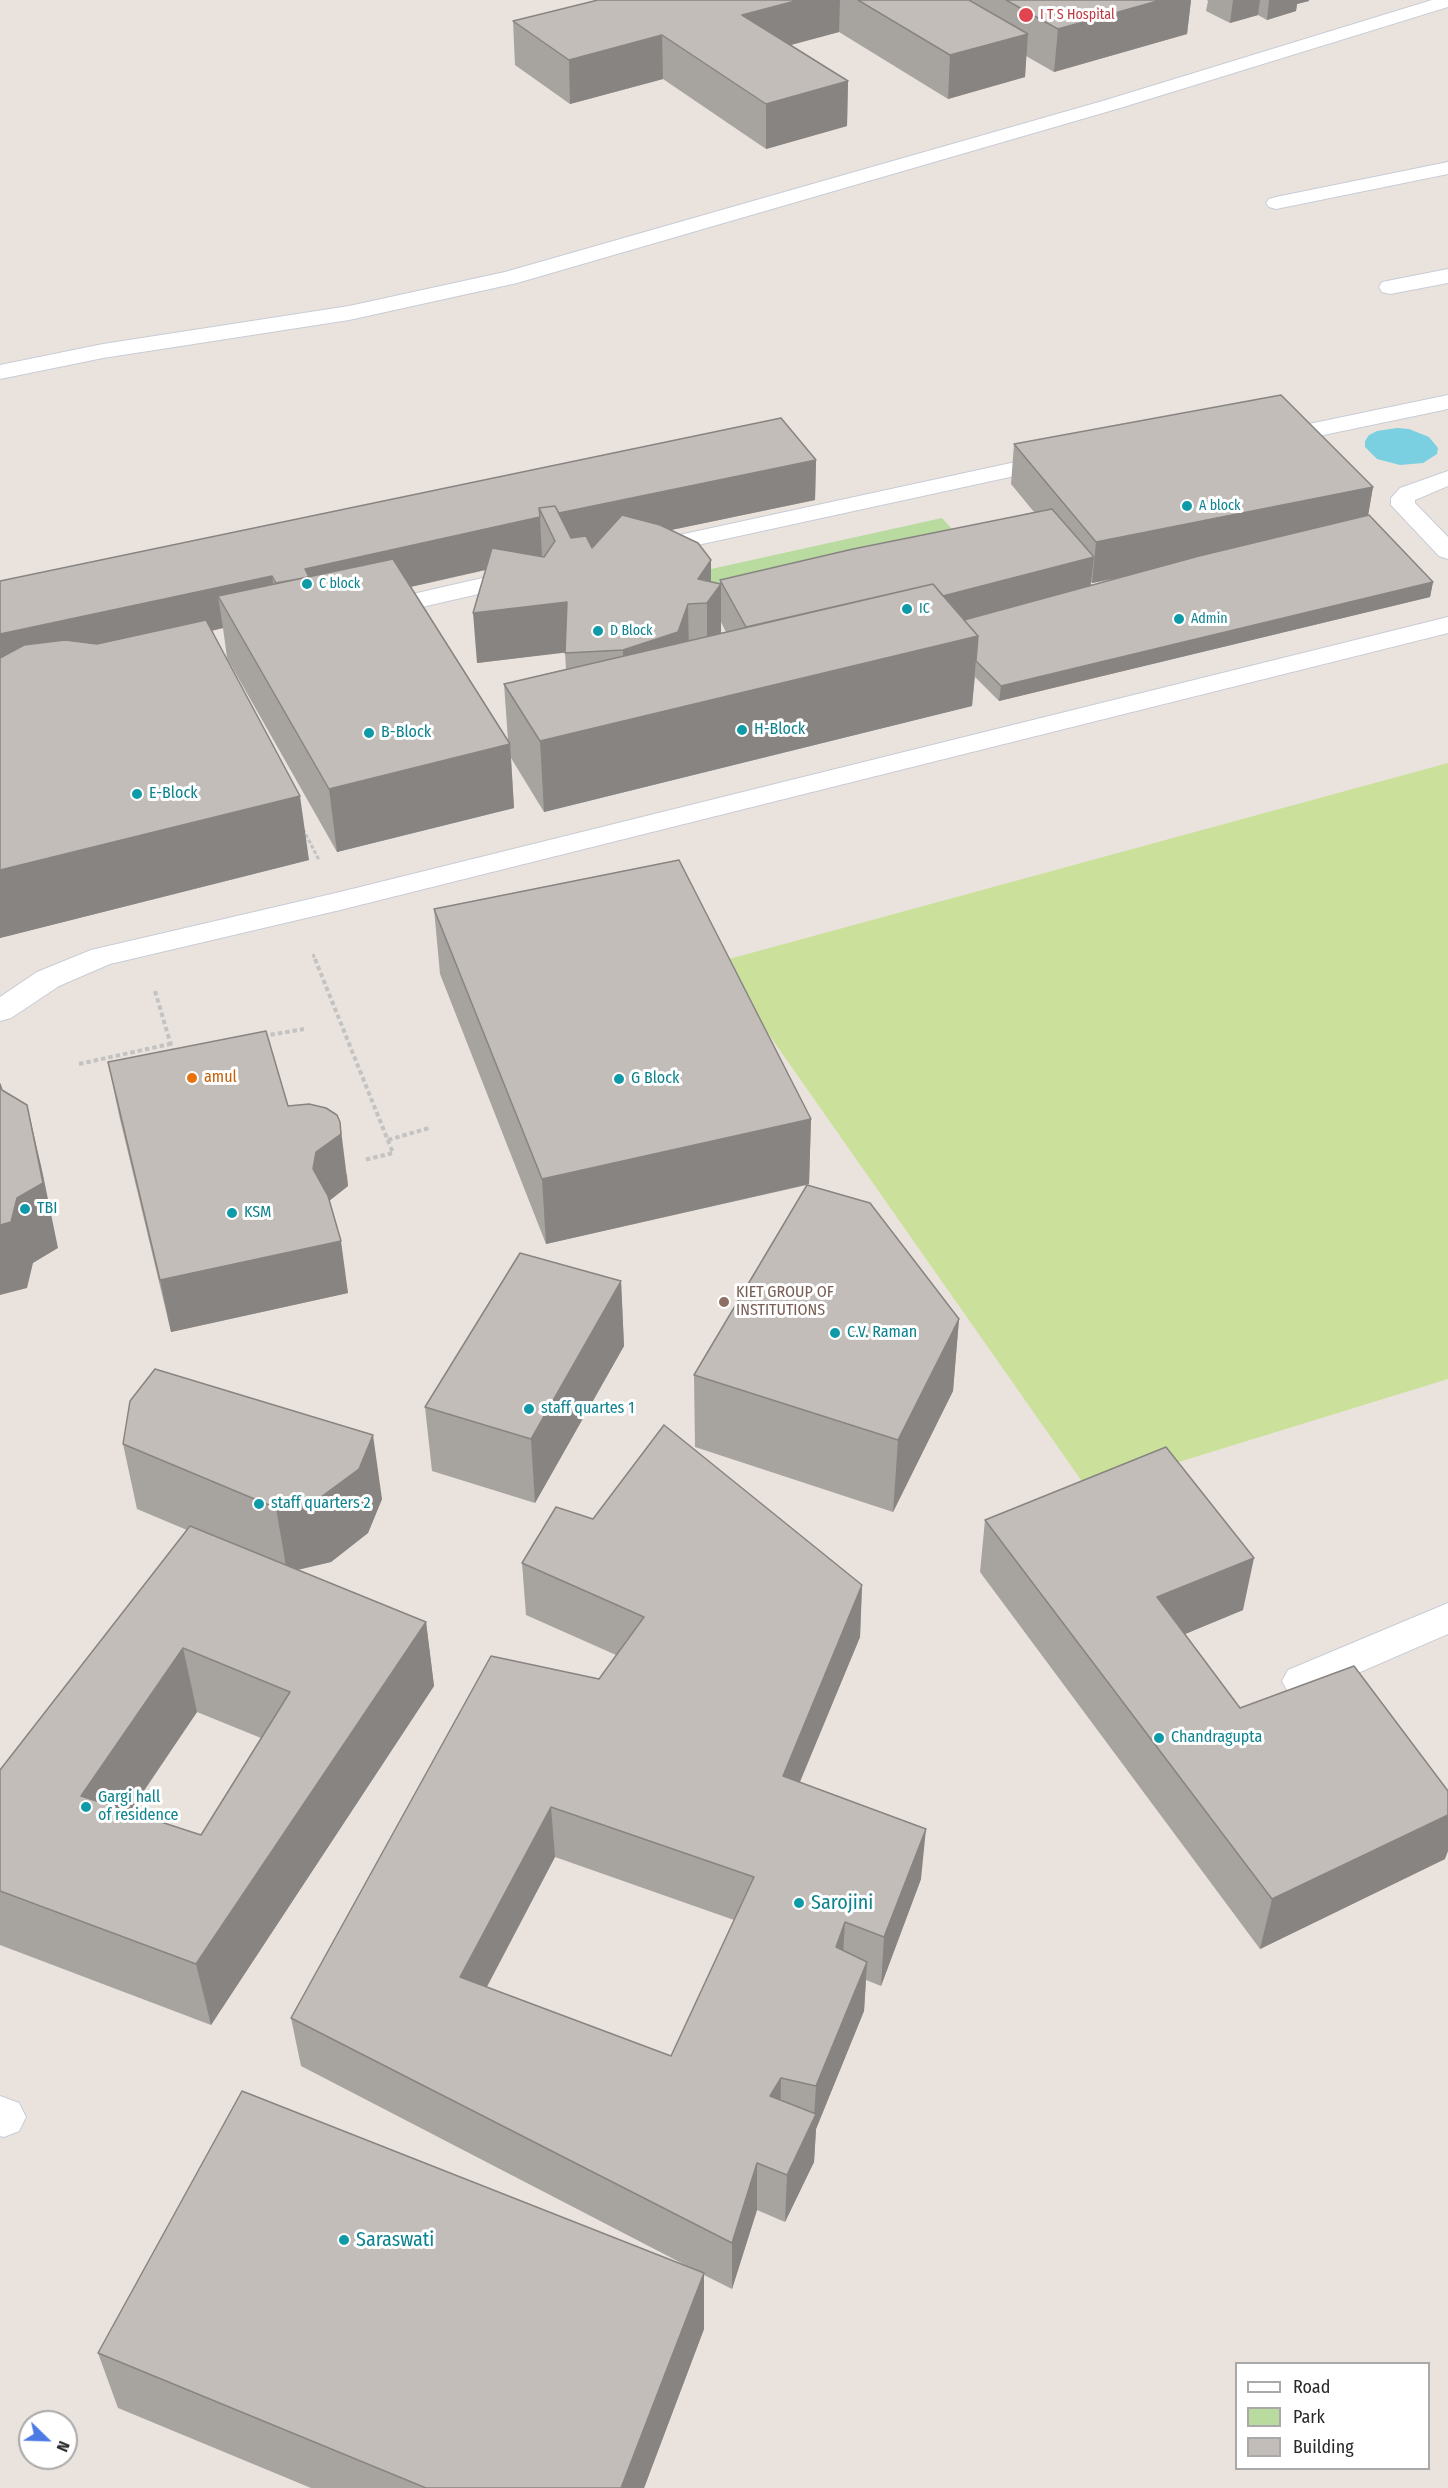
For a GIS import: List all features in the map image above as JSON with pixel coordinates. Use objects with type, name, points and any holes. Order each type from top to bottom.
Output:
[{"type":"lane","points":[[0,372],[103,351],[349,313],[509,278],[1080,113],[1448,1]]},
{"type":"lane","points":[[1276,203],[1448,168]]},
{"type":"lane","points":[[1390,287],[1448,276]]},
{"type":"lane","points":[[1253,418],[1270,418],[1296,429],[1309,431],[1448,402]]},
{"type":"lane","points":[[622,555],[1078,456]]},
{"type":"lane","points":[[1448,478],[1419,487],[1403,498],[1403,505],[1448,551]]},
{"type":"lane","points":[[351,615],[549,571]]},
{"type":"lane","points":[[0,1011],[48,980],[100,957],[340,901],[1448,625]]},
{"type":"lane","points":[[1301,1681],[1448,1618]]},
{"type":"path","points":[[302,827],[340,901]]},
{"type":"path","points":[[296,911],[393,1153],[364,1160]]},
{"type":"path","points":[[142,947],[172,1052],[183,1050]]},
{"type":"path","points":[[260,1036],[304,1029]]},
{"type":"path","points":[[79,1064],[170,1044]]},
{"type":"path","points":[[148,1049],[151,1060]]},
{"type":"path","points":[[388,1140],[429,1128]]},
{"type":"green space","points":[[942,518],[980,560],[735,617],[702,571]]},
{"type":"green space","points":[[1448,763],[1448,1379],[1088,1490],[718,962]]},
{"type":"water","points":[[1409,429],[1429,437],[1438,448],[1437,454],[1423,463],[1400,465],[1377,459],[1365,447],[1365,441],[1369,435],[1377,431]]},
{"type":"building","points":[[598,0],[799,0],[742,15],[848,81],[766,104],[662,35],[569,60],[513,21]]},
{"type":"building","points":[[858,0],[969,0],[1028,34],[950,55]]},
{"type":"building","points":[[1006,0],[1161,0],[1058,29]]},
{"type":"building","points":[[1281,395],[1373,487],[1096,542],[1014,444]]},
{"type":"building","points":[[781,418],[816,460],[559,513],[555,506],[539,508],[540,517],[305,569],[309,577],[276,583],[272,576],[0,634],[0,581]]},
{"type":"building","points":[[555,506],[571,538],[586,536],[592,548],[622,515],[660,525],[698,543],[711,560],[698,579],[721,584],[707,603],[688,604],[678,632],[623,650],[565,653],[567,602],[473,613],[492,548],[544,557],[555,541],[539,508]]},
{"type":"building","points":[[1052,509],[1094,557],[943,596],[933,584],[746,627],[720,580],[853,549]]},
{"type":"building","name":"Admin","points":[[1369,515],[1433,582],[1001,686],[976,661],[978,636],[964,620],[1199,556]]},
{"type":"building","points":[[393,559],[510,744],[329,789],[218,596]]},
{"type":"building","points":[[933,584],[978,636],[540,741],[504,684]]},
{"type":"building","name":"E-Block","points":[[206,620],[300,796],[0,870],[0,658],[24,645],[65,640],[97,644]]},
{"type":"building","name":"G Block","points":[[679,860],[811,1119],[542,1179],[434,909]]},
{"type":"building","name":"KSM","points":[[266,1031],[288,1106],[309,1104],[326,1108],[337,1115],[340,1122],[341,1134],[316,1152],[313,1169],[328,1196],[341,1241],[160,1280],[108,1062]]},
{"type":"building","points":[[0,1084],[2,1090],[27,1105],[43,1183],[17,1198],[11,1222],[0,1225]]},
{"type":"building","points":[[807,1185],[870,1203],[959,1319],[898,1440],[694,1375]]},
{"type":"building","points":[[520,1253],[621,1281],[531,1439],[425,1407]]},
{"type":"building","points":[[155,1369],[373,1435],[359,1469],[321,1497],[276,1508],[123,1444],[130,1401]]},
{"type":"building","name":"Sarojini","points":[[664,1425],[862,1585],[783,1776],[926,1829],[884,1937],[845,1922],[836,1947],[867,1962],[816,2086],[781,2078],[770,2096],[816,2114],[787,2175],[757,2163],[732,2243],[291,2018],[491,1656],[599,1679],[644,1617],[522,1563],[556,1507],[593,1519]],"holes":[[[551,1807],[754,1877],[671,2056],[460,1977]]]},
{"type":"building","name":"Chandragupta","points":[[1166,1447],[1254,1558],[1157,1597],[1240,1708],[1354,1666],[1448,1791],[1448,1815],[1272,1899],[985,1520]]},
{"type":"building","points":[[190,1526],[426,1622],[196,1964],[0,1891],[0,1770]],"holes":[[[183,1648],[290,1692],[201,1835],[81,1796]]]},
{"type":"building","name":"Saraswati","points":[[242,2091],[704,2273],[621,2488],[426,2488],[98,2353]]},
{"type":"place","name":"I T S Hospital","points":[[1026,15]]},
{"type":"place","name":"A block","points":[[1187,506]]},
{"type":"place","name":"C block","points":[[307,584]]},
{"type":"place","name":"IC","points":[[907,609]]},
{"type":"place","name":"Admin","points":[[1179,619]]},
{"type":"place","name":"D Block","points":[[598,631]]},
{"type":"place","name":"H-Block","points":[[742,730]]},
{"type":"place","name":"B-Block","points":[[369,733]]},
{"type":"place","name":"E-Block","points":[[137,794]]},
{"type":"place","name":"amul","points":[[192,1078]]},
{"type":"place","name":"G Block","points":[[619,1079]]},
{"type":"place","name":"TBI","points":[[25,1209]]},
{"type":"place","name":"KSM","points":[[232,1213]]},
{"type":"place","name":"KIET GROUP OF INSTITUTIONS","points":[[724,1302]]},
{"type":"place","name":"C.V. Raman","points":[[835,1333]]},
{"type":"place","name":"staff quartes 1","points":[[529,1409]]},
{"type":"place","name":"staff quarters 2","points":[[259,1504]]},
{"type":"place","name":"Chandragupta","points":[[1159,1738]]},
{"type":"place","name":"Gargi hall of residence","points":[[86,1807]]},
{"type":"place","name":"Sarojini","points":[[799,1903]]},
{"type":"place","name":"Saraswati","points":[[344,2240]]}]
